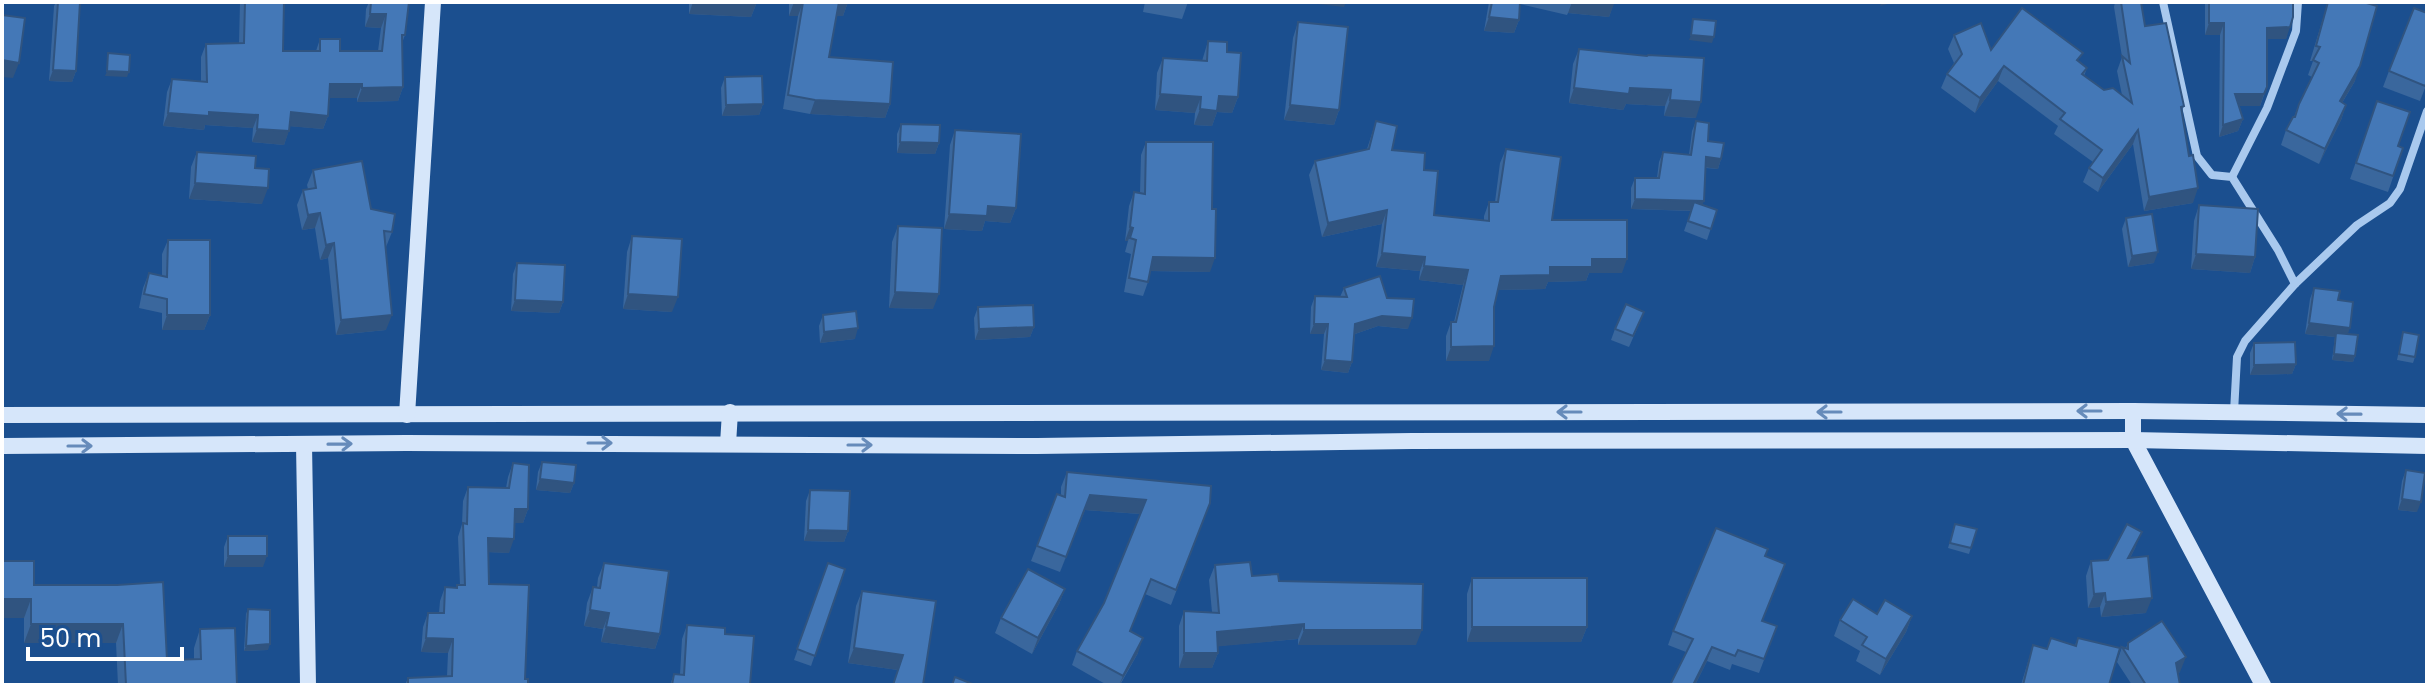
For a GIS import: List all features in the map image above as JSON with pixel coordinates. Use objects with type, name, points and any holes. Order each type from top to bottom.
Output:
[{"type":"street","points":[[407,415],[433,2]]},
{"type":"street","points":[[2163,2],[2197,156],[2212,175],[2232,177]]},
{"type":"street","points":[[2232,177],[2267,108],[2296,31],[2298,2]]},
{"type":"street","points":[[2234,412],[2237,357],[2245,341],[2295,284],[2357,225],[2390,203],[2400,189],[2427,111]]},
{"type":"street","points":[[2232,177],[2278,250],[2295,284]]},
{"type":"street","points":[[2,415],[2133,411],[2427,415]]},
{"type":"street","points":[[2133,411],[2133,440],[2263,685]]},
{"type":"street","points":[[728,444],[730,412]]},
{"type":"street","points":[[2,446],[1037,446],[1428,441],[2133,440],[2427,446]]},
{"type":"street","points":[[304,444],[308,685]]},
{"type":"building","points":[[58,2],[80,2],[76,71],[53,70]]},
{"type":"building","points":[[245,2],[284,2],[283,51],[320,51],[320,39],[340,39],[340,51],[382,51],[386,14],[370,14],[371,2],[409,2],[405,35],[402,35],[403,87],[362,88],[362,84],[330,84],[328,116],[291,112],[289,131],[257,129],[258,115],[168,113],[172,79],[207,82],[206,44],[244,43]]},
{"type":"building","points":[[803,2],[839,2],[829,57],[893,62],[890,104],[815,100],[788,95]]},
{"type":"building","points":[[1492,2],[1520,2],[1519,20],[1489,17]]},
{"type":"building","points":[[2121,2],[2141,2],[2145,26],[2166,23],[2184,106],[2181,107],[2189,156],[2193,155],[2198,188],[2149,197],[2138,130],[2103,178],[2089,168],[2102,150],[2060,119],[2065,113],[2004,66],[1980,98],[1947,74],[1962,54],[1954,35],[1981,23],[1991,50],[2022,8],[2083,53],[2077,60],[2087,68],[2082,74],[2104,90],[2113,88],[2132,103],[2122,56],[2130,63]]},
{"type":"building","points":[[2209,2],[2293,2],[2290,27],[2267,28],[2267,87],[2264,94],[2235,94],[2243,119],[2223,125],[2224,23],[2209,23]]},
{"type":"building","points":[[2328,2],[2363,2],[2377,6],[2360,66],[2340,101],[2346,105],[2325,149],[2286,130],[2319,63],[2313,60],[2320,47],[2316,46]]},
{"type":"building","points":[[2414,8],[2427,13],[2425,86],[2389,71]]},
{"type":"building","points":[[2,15],[25,18],[19,63],[2,60]]},
{"type":"building","points":[[1693,19],[1716,21],[1714,37],[1691,35]]},
{"type":"building","points":[[1298,22],[1348,27],[1339,110],[1290,105]]},
{"type":"building","points":[[1208,41],[1227,42],[1227,52],[1241,53],[1238,97],[1219,96],[1217,111],[1200,109],[1201,97],[1160,94],[1163,58],[1207,61]]},
{"type":"building","points":[[1579,49],[1704,58],[1701,102],[1670,100],[1671,90],[1630,88],[1629,94],[1574,88]]},
{"type":"building","points":[[108,53],[130,55],[129,72],[107,71]]},
{"type":"building","points":[[762,76],[763,104],[726,105],[725,77]]},
{"type":"building","points":[[2377,101],[2410,112],[2398,146],[2403,148],[2393,176],[2356,163]]},
{"type":"building","points":[[1376,121],[1397,126],[1392,150],[1425,153],[1424,170],[1438,171],[1434,215],[1489,221],[1489,202],[1498,202],[1506,149],[1561,157],[1552,220],[1627,220],[1627,259],[1592,259],[1592,267],[1550,267],[1550,275],[1501,276],[1494,307],[1494,346],[1451,347],[1451,322],[1456,322],[1468,270],[1424,266],[1425,257],[1382,253],[1387,210],[1328,223],[1315,161],[1369,149]]},
{"type":"building","points":[[1696,121],[1709,123],[1708,141],[1724,143],[1721,159],[1706,157],[1704,201],[1635,199],[1635,178],[1659,178],[1663,152],[1691,155]]},
{"type":"building","points":[[901,124],[940,125],[939,143],[900,142]]},
{"type":"building","points":[[955,130],[1021,134],[1016,208],[988,206],[987,216],[949,214]]},
{"type":"building","points":[[1146,142],[1213,142],[1212,209],[1216,209],[1215,258],[1153,257],[1148,282],[1129,278],[1136,240],[1130,238],[1134,192],[1145,194]]},
{"type":"building","points":[[197,152],[256,156],[255,168],[269,169],[268,188],[195,183]]},
{"type":"building","points":[[362,161],[371,209],[395,214],[392,232],[384,231],[392,315],[341,320],[334,243],[326,245],[320,213],[308,215],[303,190],[316,188],[313,170]]},
{"type":"building","points":[[1694,202],[1717,210],[1711,229],[1688,221]]},
{"type":"building","points":[[2199,205],[2258,209],[2255,257],[2196,254]]},
{"type":"building","points":[[2152,214],[2158,252],[2132,256],[2126,218]]},
{"type":"building","points":[[898,226],[942,228],[939,294],[895,292]]},
{"type":"building","points":[[632,236],[682,239],[678,297],[628,294]]},
{"type":"building","points":[[168,240],[210,240],[210,315],[167,315],[167,299],[144,294],[149,273],[167,277]]},
{"type":"building","points":[[517,263],[565,265],[563,302],[515,300]]},
{"type":"building","points":[[1380,276],[1387,298],[1414,299],[1412,318],[1382,316],[1355,324],[1352,362],[1325,360],[1328,324],[1314,324],[1315,296],[1347,297],[1344,288]]},
{"type":"building","points":[[2314,288],[2340,291],[2338,300],[2353,302],[2350,328],[2309,323]]},
{"type":"building","points":[[1626,304],[1644,312],[1633,336],[1615,329]]},
{"type":"building","points":[[1033,305],[1034,327],[979,329],[978,307]]},
{"type":"building","points":[[856,311],[858,328],[824,332],[823,315]]},
{"type":"building","points":[[2403,332],[2419,335],[2415,357],[2399,354]]},
{"type":"building","points":[[2336,333],[2358,335],[2355,356],[2334,354]]},
{"type":"building","points":[[2295,342],[2296,364],[2254,365],[2254,343]]},
{"type":"building","points":[[542,462],[576,465],[574,483],[540,479]]},
{"type":"building","points":[[513,463],[529,465],[528,509],[515,509],[514,539],[488,538],[489,584],[529,585],[525,679],[528,679],[528,685],[408,685],[408,678],[452,676],[453,639],[426,638],[428,613],[444,613],[445,587],[465,585],[463,523],[467,524],[468,487],[509,488]]},
{"type":"building","points":[[2406,470],[2425,473],[2421,502],[2402,499]]},
{"type":"building","points":[[1067,472],[1211,486],[1210,503],[1176,590],[1151,579],[1130,631],[1143,638],[1123,676],[1077,651],[1104,603],[1146,500],[1090,495],[1066,557],[1037,546],[1057,494],[1065,497]]},
{"type":"building","points":[[810,490],[850,491],[848,531],[808,530]]},
{"type":"building","points":[[1955,524],[1977,529],[1971,548],[1950,543]]},
{"type":"building","points":[[2127,524],[2142,532],[2128,558],[2148,556],[2152,598],[2106,602],[2105,593],[2094,594],[2091,561],[2108,560]]},
{"type":"building","points":[[1716,528],[1768,549],[1765,556],[1785,564],[1762,621],[1777,626],[1764,659],[1738,650],[1735,656],[1712,647],[1693,685],[1670,685],[1693,639],[1673,631]]},
{"type":"building","points":[[228,536],[267,536],[267,556],[228,556]]},
{"type":"building","points":[[2,561],[34,561],[34,585],[163,582],[167,660],[201,659],[200,629],[235,628],[237,685],[126,685],[123,624],[31,624],[31,599],[2,599]]},
{"type":"building","points":[[1250,562],[1252,576],[1278,574],[1279,581],[1423,584],[1422,630],[1304,630],[1304,624],[1217,632],[1218,653],[1184,653],[1184,611],[1219,613],[1215,565]]},
{"type":"building","points":[[604,563],[669,571],[660,634],[606,627],[609,613],[590,610],[593,587],[600,588]]},
{"type":"building","points":[[828,563],[845,569],[815,656],[797,649]]},
{"type":"building","points":[[1028,569],[1065,589],[1038,638],[1001,618]]},
{"type":"building","points":[[1472,578],[1587,578],[1587,627],[1472,627]]},
{"type":"building","points":[[862,591],[936,601],[923,685],[893,685],[903,655],[854,648]]},
{"type":"building","points":[[1853,599],[1877,614],[1885,600],[1912,616],[1886,659],[1862,645],[1867,637],[1840,620]]},
{"type":"building","points":[[248,609],[270,610],[270,644],[246,646]]},
{"type":"building","points":[[2162,621],[2186,657],[2176,663],[2180,685],[2146,685],[2122,647],[2128,649],[2128,643]]},
{"type":"building","points":[[687,625],[725,628],[725,634],[754,636],[750,685],[672,685],[674,674],[684,675]]},
{"type":"building","points":[[2051,638],[2076,646],[2078,638],[2120,648],[2109,685],[2023,685],[2033,645],[2047,649]]},
{"type":"building","points":[[955,677],[975,685],[952,685]]}]
